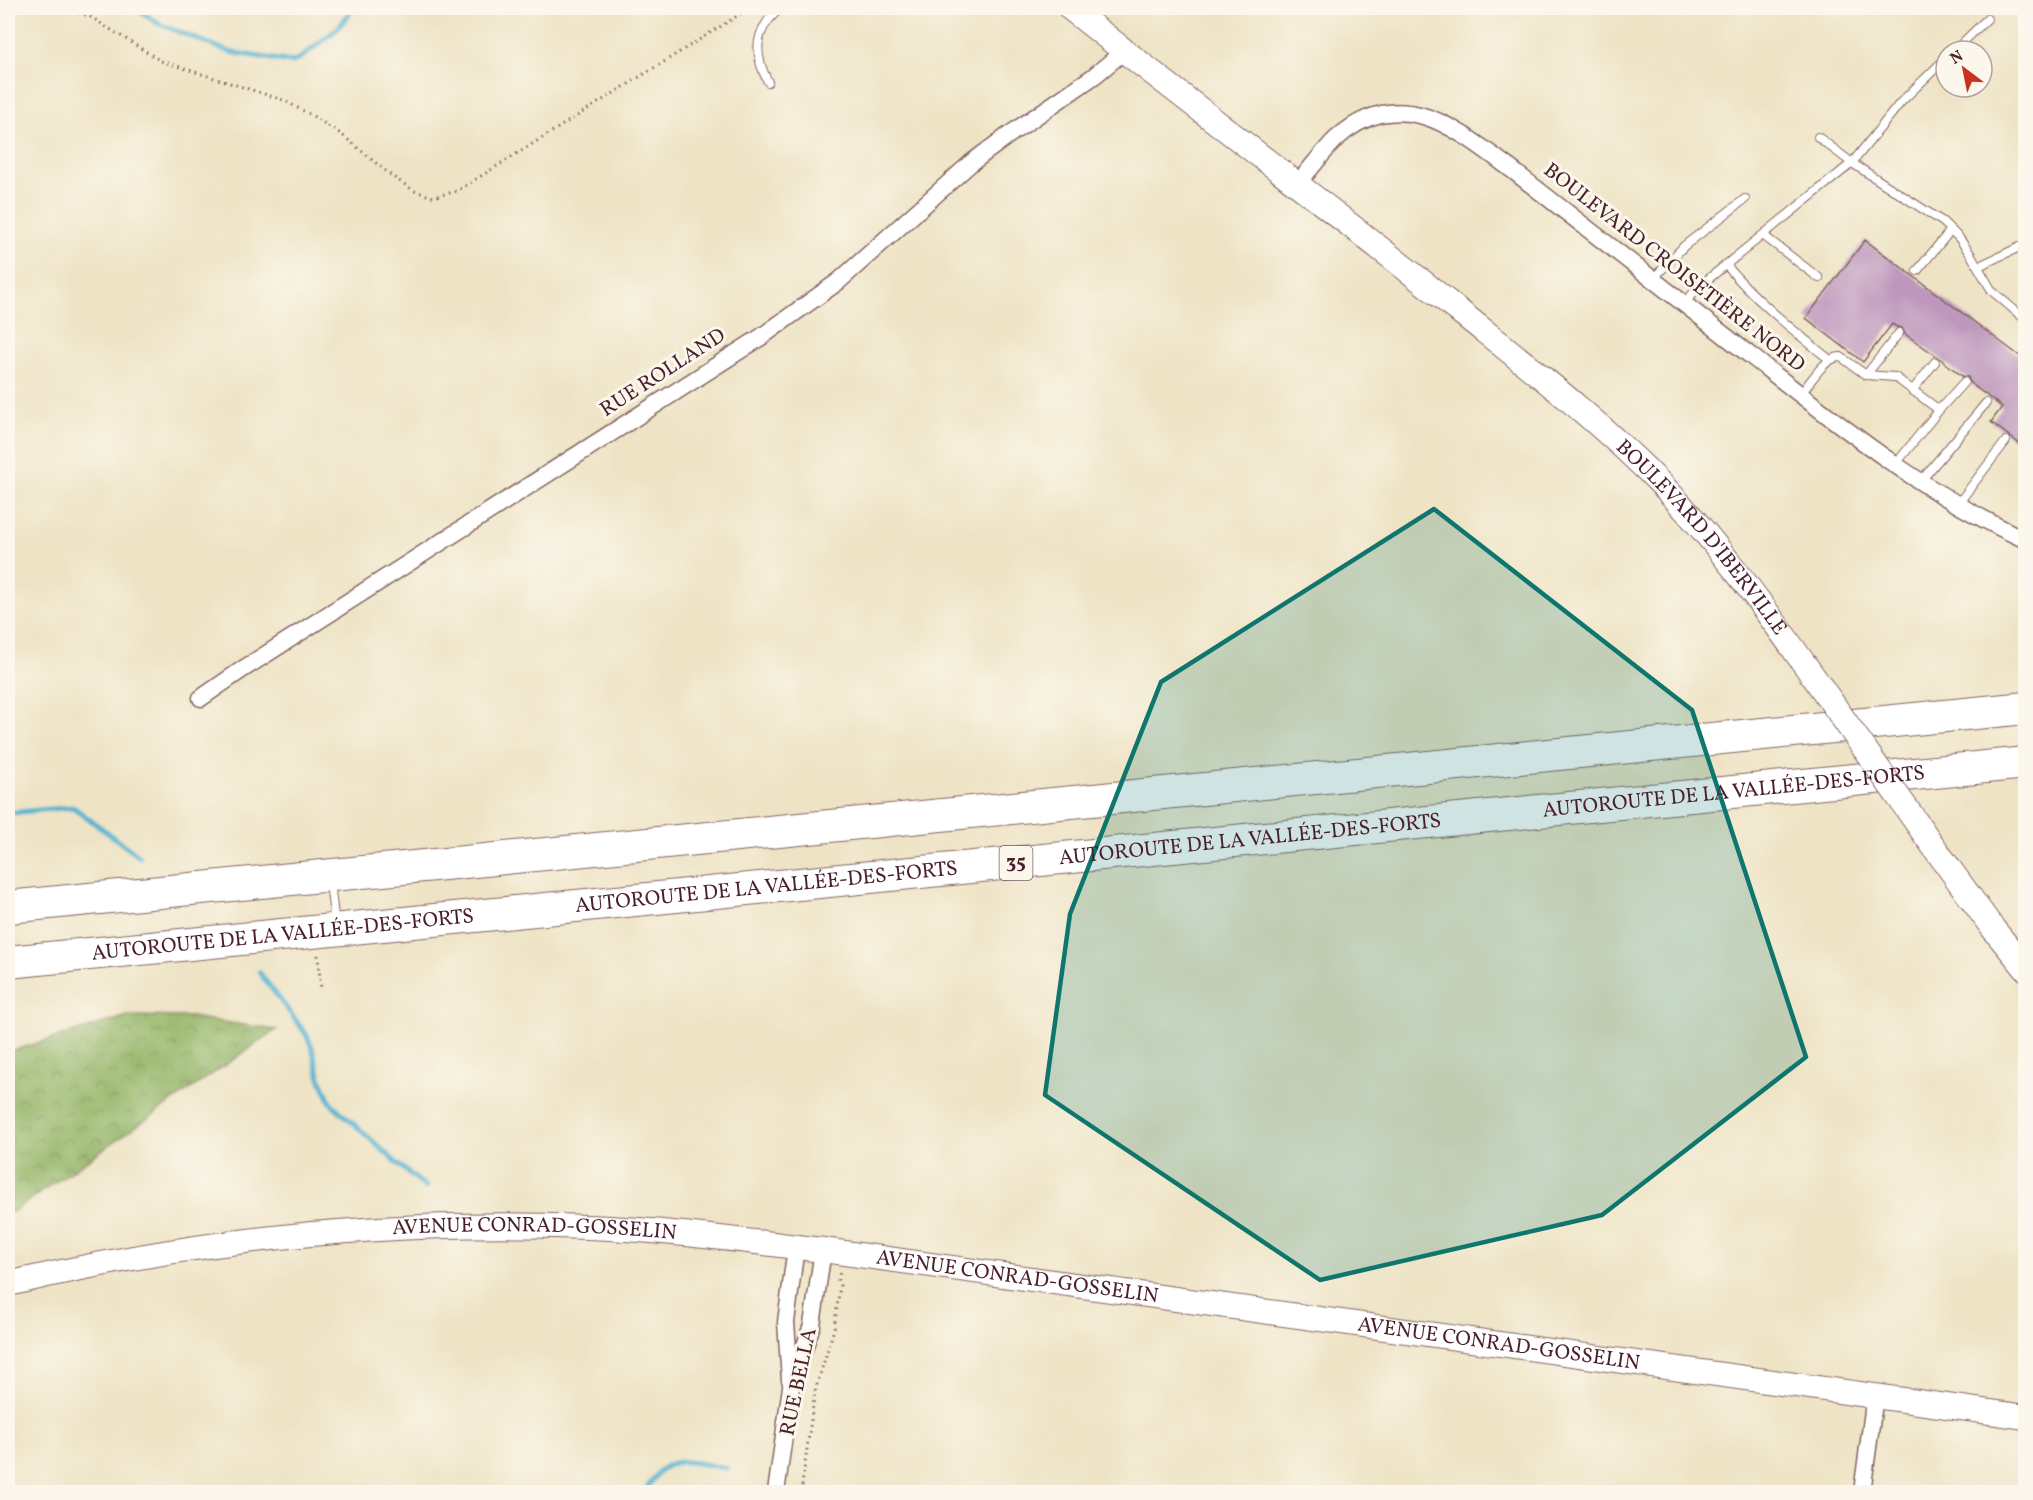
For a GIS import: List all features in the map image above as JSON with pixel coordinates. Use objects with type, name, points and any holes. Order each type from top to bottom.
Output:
[{"type":"highway","points":[[8,907],[2025,708]]},
{"type":"highway","name":"AUTOROUTE DE LA VALLÉE-DES-FORTS","points":[[8,962],[2025,763]]},
{"type":"street","name":"BOULEVARD D'IBERVILLE","points":[[1070,8],[1568,398],[1680,504],[1730,562],[1991,926],[2025,969]]},
{"type":"street","name":"RUE ROLLAND","points":[[201,698],[782,323],[839,281],[971,163],[1094,76],[1123,50]]},
{"type":"street","name":"BOULEVARD CROISETIÈRE NORD","points":[[1297,184],[1330,145],[1354,126],[1386,114],[1412,113],[1440,121],[1466,136],[1800,395],[1895,465],[1957,505],[2025,540]]},
{"type":"street","name":"AVENUE CONRAD-GOSSELIN","points":[[8,1284],[65,1271],[194,1248],[293,1236],[435,1227],[590,1227],[796,1246],[2025,1417]]},
{"type":"street","name":"RUE BELLA","points":[[776,1492],[790,1387],[786,1322],[796,1246]]},
{"type":"street","name":"RUE BELLA","points":[[790,1387],[812,1325],[823,1250]]},
{"type":"street","points":[[1862,1492],[1875,1396]]},
{"type":"lane","points":[[768,82],[760,66],[758,54],[760,37],[764,25],[781,8]]},
{"type":"lane","points":[[1966,39],[1987,19]]},
{"type":"lane","points":[[1683,304],[1702,284],[1852,163],[1901,102],[1934,70]]},
{"type":"lane","points":[[1818,137],[1852,163],[1943,222],[1979,266],[1992,291],[2025,320]]},
{"type":"lane","points":[[1652,280],[1684,246],[1745,200]]},
{"type":"lane","points":[[1917,271],[1951,230]]},
{"type":"lane","points":[[1764,236],[1819,278]]},
{"type":"lane","points":[[1979,266],[2025,244]]},
{"type":"lane","points":[[1726,265],[1738,280],[1786,324],[1830,360]]},
{"type":"lane","points":[[1866,375],[1899,333]]},
{"type":"lane","points":[[1800,395],[1830,360],[1837,356],[1866,375],[1895,378],[1939,410]]},
{"type":"lane","points":[[1912,391],[1935,362]]},
{"type":"lane","points":[[1895,465],[1964,382]]},
{"type":"lane","points":[[1920,482],[1986,403]]},
{"type":"lane","points":[[1957,505],[2006,441]]},
{"type":"lane","points":[[326,931],[330,875]]},
{"type":"path","points":[[43,8],[66,10],[88,16],[161,61],[283,100],[341,134],[393,177],[415,191],[433,197],[458,191],[750,8]]},
{"type":"path","points":[[321,989],[326,931]]},
{"type":"path","name":"RUE BELLA","points":[[801,1492],[815,1391],[834,1329],[840,1286],[838,1280]]},
{"type":"highlighted area","points":[[1434,509],[1692,710],[1806,1057],[1602,1215],[1320,1280],[1045,1095],[1070,914],[1161,682]]},
{"type":"green space","points":[[128,1016],[190,1017],[276,1030],[8,1213],[8,1052]]},
{"type":"building","points":[[1865,240],[2025,360],[2025,448],[1991,422],[2002,407],[1970,383],[1968,377],[1962,376],[1905,334],[1902,328],[1892,324],[1863,362],[1806,318]]},
{"type":"waterway","points":[[136,8],[159,24],[230,52],[292,62],[302,57],[337,29],[354,8]]},
{"type":"waterway","points":[[8,813],[73,807],[140,857]]},
{"type":"waterway","points":[[259,972],[306,1034],[320,1078],[331,1103],[426,1187]]},
{"type":"waterway","points":[[645,1492],[661,1470],[670,1464],[689,1462],[726,1468]]}]
